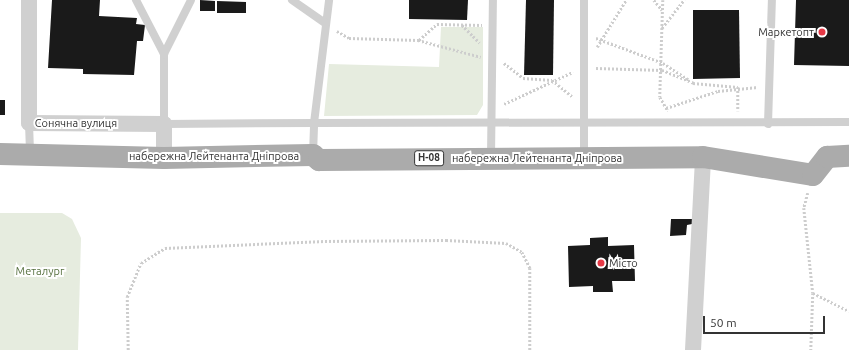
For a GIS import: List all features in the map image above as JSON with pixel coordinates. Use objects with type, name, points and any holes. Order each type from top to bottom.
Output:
[{"type":"main road","name":"набережна Лейтенанта Дніпрова","points":[[0,154],[164,158],[313,156],[319,160],[491,157],[703,158],[813,175]]},
{"type":"main road","points":[[813,175],[827,157],[849,156]]},
{"type":"street","name":"Сонячна вулиця","points":[[29,0],[29,123],[164,124]]},
{"type":"street","points":[[164,124],[164,158]]},
{"type":"street","points":[[693,350],[703,158]]},
{"type":"lane","points":[[136,0],[164,54]]},
{"type":"lane","points":[[191,0],[164,54],[164,124],[489,122],[584,124],[768,124],[849,122]]},
{"type":"lane","points":[[292,0],[325,23]]},
{"type":"lane","points":[[313,156],[314,123],[329,0]]},
{"type":"lane","points":[[491,157],[489,122],[493,0]]},
{"type":"lane","points":[[584,0],[584,158]]},
{"type":"lane","points":[[768,124],[772,0]]},
{"type":"lane","points":[[29,123],[30,154]]},
{"type":"path","points":[[584,68],[626,0]]},
{"type":"path","points":[[654,0],[662,11]]},
{"type":"path","points":[[663,0],[663,63],[660,97],[675,124]]},
{"type":"path","points":[[662,28],[684,0]]},
{"type":"path","points":[[325,23],[349,38],[418,40],[462,54],[491,55]]},
{"type":"path","points":[[418,40],[437,24],[492,25]]},
{"type":"path","points":[[462,25],[491,55],[523,78],[552,80],[584,104]]},
{"type":"path","points":[[584,33],[663,63],[694,83]]},
{"type":"path","points":[[490,113],[516,95],[584,68],[662,70],[694,83],[768,88]]},
{"type":"path","points":[[666,108],[738,87]]},
{"type":"path","points":[[738,87],[738,124]]},
{"type":"path","points":[[811,350],[813,292],[804,208],[813,175]]},
{"type":"path","points":[[128,350],[127,297],[141,263],[165,248],[431,240],[506,243],[522,252],[530,268],[530,350]]},
{"type":"path","points":[[813,292],[849,311]]},
{"type":"green space","points":[[441,27],[483,27],[483,105],[477,115],[324,116],[329,64],[439,67]]},
{"type":"green space","name":"Металург","points":[[0,213],[62,213],[72,219],[81,238],[78,350],[0,350]]},
{"type":"building","points":[[52,0],[100,0],[99,16],[137,18],[136,24],[145,25],[143,41],[137,41],[134,75],[83,74],[83,69],[48,68]]},
{"type":"building","points":[[200,0],[215,1],[215,11],[200,11]]},
{"type":"building","points":[[409,0],[468,0],[467,20],[409,19]]},
{"type":"building","points":[[526,0],[554,0],[553,75],[524,75]]},
{"type":"building","name":"Маркетопт","points":[[796,0],[849,0],[849,66],[794,65]]},
{"type":"building","points":[[217,1],[246,2],[246,13],[217,13]]},
{"type":"building","points":[[693,10],[739,10],[740,78],[693,79]]},
{"type":"building","points":[[0,100],[5,100],[5,115],[0,115]]},
{"type":"building","points":[[671,219],[692,219],[692,224],[687,225],[686,235],[670,236]]},
{"type":"building","name":"Місто","points":[[608,237],[608,246],[634,245],[635,281],[612,281],[613,292],[593,292],[593,286],[569,287],[568,246],[590,245],[590,238]]},
{"type":"place","name":"Маркетопт","points":[[822,32]]},
{"type":"place","name":"Місто","points":[[601,263]]}]
